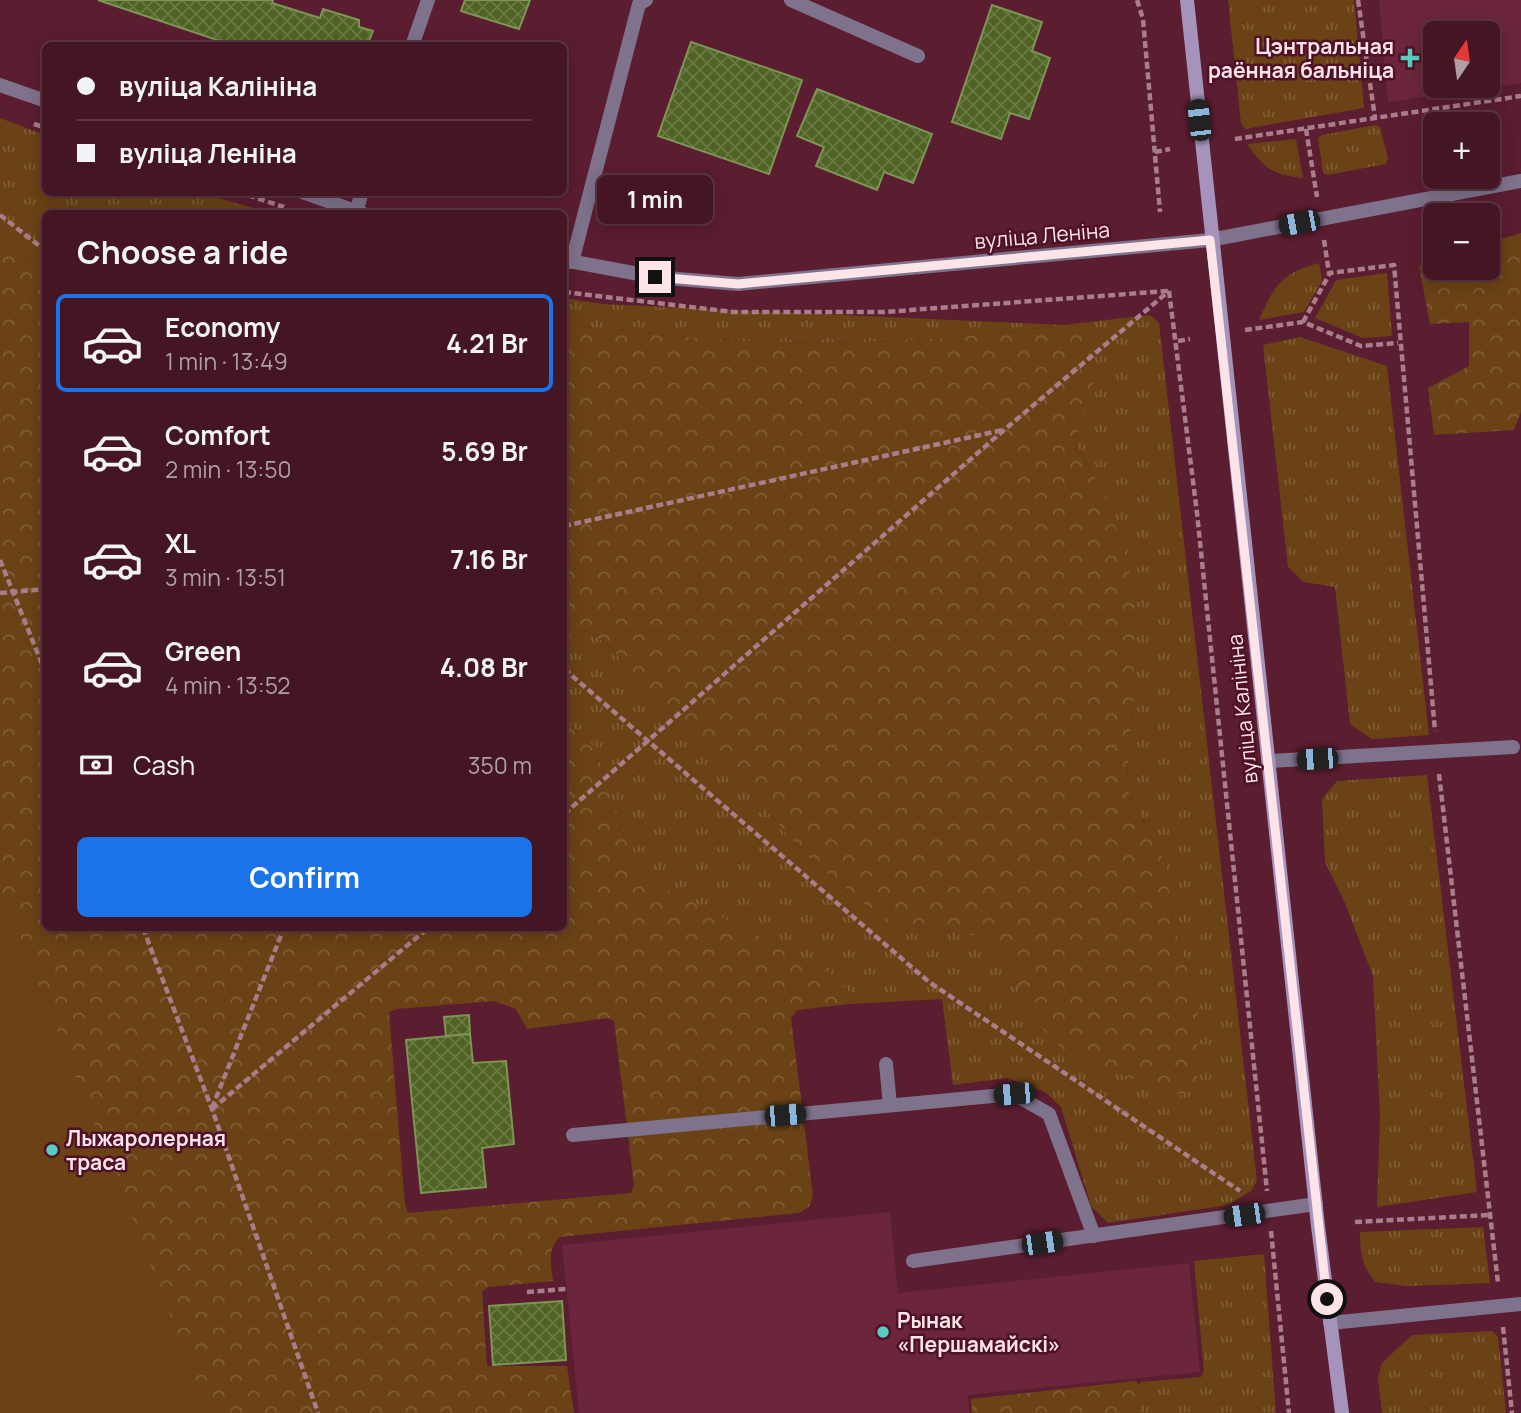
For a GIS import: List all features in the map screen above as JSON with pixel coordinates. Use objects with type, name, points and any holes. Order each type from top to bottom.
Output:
[{"type":"main road","name":"вуліца Калініна","points":[[1187,0],[1210,240],[1316,1204],[1342,1413]]},
{"type":"street","points":[[413,42],[428,0]]},
{"type":"street","points":[[568,261],[639,4],[646,0]]},
{"type":"street","points":[[791,0],[918,56]]},
{"type":"street","points":[[0,85],[42,100]]},
{"type":"street","name":"вуліца Леніна","points":[[568,261],[655,277],[738,284],[1210,240],[1521,181]]},
{"type":"street","points":[[313,196],[352,210]]},
{"type":"street","points":[[1269,761],[1513,747]]},
{"type":"street","points":[[886,1064],[890,1105]]},
{"type":"street","points":[[573,1135],[1014,1094],[1049,1114],[1094,1236]]},
{"type":"street","points":[[913,1261],[1316,1204]]},
{"type":"street","points":[[1330,1323],[1521,1304]]},
{"type":"path","points":[[1137,0],[1143,19],[1160,212]]},
{"type":"path","points":[[1358,0],[1375,118]]},
{"type":"path","points":[[1235,139],[1521,96]]},
{"type":"path","points":[[1155,152],[1170,149]]},
{"type":"path","points":[[250,196],[291,209]]},
{"type":"path","points":[[0,215],[42,248]]},
{"type":"path","points":[[1303,322],[1329,273],[1394,265],[1398,343],[1437,753],[1512,1413]]},
{"type":"path","points":[[567,292],[733,312],[884,312],[1169,291]]},
{"type":"path","points":[[1169,291],[1178,341],[1289,1413]]},
{"type":"path","points":[[567,811],[1004,430],[1169,291]]},
{"type":"path","points":[[1244,330],[1303,322],[1361,346],[1398,343]]},
{"type":"path","points":[[1178,341],[1190,339]]},
{"type":"path","points":[[567,525],[1004,430]]},
{"type":"path","points":[[0,560],[42,664]]},
{"type":"path","points":[[0,593],[42,589]]},
{"type":"path","points":[[567,672],[929,982],[1269,1211]]},
{"type":"path","points":[[144,931],[212,1109],[318,1413]]},
{"type":"path","points":[[212,1109],[283,931]]},
{"type":"path","points":[[212,1109],[424,931]]},
{"type":"path","points":[[1355,1222],[1490,1215]]},
{"type":"path","points":[[527,1292],[566,1289]]},
{"type":"shaded area","name":"Цэнтральная раённая бальніца","points":[[1379,0],[1521,0],[1521,83],[1500,86],[1500,21],[1423,21],[1423,97],[1388,102]]},
{"type":"shaded area","name":"Рынак «Першамайскі»","points":[[890,1212],[898,1293],[1189,1263],[1200,1372],[968,1395],[969,1413],[579,1413],[562,1245]]},
{"type":"green space","points":[[1228,0],[1354,0],[1364,108],[1245,129],[1241,123]]},
{"type":"green space","points":[[0,118],[42,134],[42,196],[212,196],[260,210],[42,210],[42,266],[29,260],[0,236]]},
{"type":"green space","points":[[1375,125],[1380,127],[1388,158],[1386,164],[1327,175],[1323,173],[1318,138]]},
{"type":"green space","points":[[1296,139],[1303,178],[1284,175],[1270,169],[1247,144]]},
{"type":"green space","points":[[1521,233],[1521,412],[1514,430],[1434,435],[1428,388],[1469,366],[1469,322],[1430,324],[1419,266],[1423,265],[1423,280],[1500,280],[1500,239]]},
{"type":"green space","points":[[0,236],[29,260],[42,266],[42,931],[567,931],[567,722],[595,747],[633,862],[641,876],[830,972],[853,995],[850,1004],[797,1010],[791,1018],[813,1196],[809,1207],[799,1213],[560,1237],[552,1251],[553,1281],[488,1287],[482,1292],[487,1366],[567,1366],[574,1413],[0,1413]],"holes":[[[494,1001],[516,1009],[527,1029],[608,1018],[614,1021],[634,1185],[631,1193],[408,1213],[405,1204],[389,1012],[397,1009]]]},
{"type":"green space","points":[[1319,263],[1322,281],[1304,312],[1259,320],[1281,282],[1296,271]]},
{"type":"green space","points":[[1387,273],[1392,336],[1363,338],[1315,318],[1336,280]]},
{"type":"green space","points":[[567,298],[602,304],[1063,325],[896,341],[812,343],[728,340],[567,325]]},
{"type":"green space","points":[[1150,315],[1159,323],[1257,1181],[1251,1191],[1228,1205],[1108,1223],[1091,1206],[1061,1107],[1045,1092],[1007,1078],[953,1085],[942,999],[850,1004],[853,995],[641,876],[633,862],[595,748],[567,722],[567,637],[586,630],[610,646],[643,686],[731,771],[806,855],[865,905],[892,922],[984,937],[1009,961],[1027,1013],[1198,1002],[1172,920],[1166,864],[1126,787],[1133,711],[1106,497],[1075,443],[1084,412],[1063,325]]},
{"type":"green space","points":[[567,325],[728,340],[812,343],[980,335],[1063,325],[1087,341],[1095,379],[1075,443],[1106,497],[1135,589],[1133,711],[1126,787],[1166,864],[1172,920],[1198,1002],[1197,1085],[1183,1096],[1069,1056],[1027,1013],[1009,961],[984,937],[892,922],[865,905],[806,855],[731,771],[643,686],[610,646],[586,630],[567,637]]},
{"type":"green space","points":[[1300,337],[1387,366],[1429,735],[1372,739],[1350,724],[1335,587],[1304,582],[1288,567],[1263,345]]},
{"type":"green space","points":[[1427,775],[1477,1192],[1377,1207],[1380,1116],[1373,976],[1345,903],[1325,862],[1322,799],[1337,781]]},
{"type":"green space","name":"Лыжаролерная траса","points":[[0,887],[209,1413],[0,1413]]},
{"type":"green space","points":[[1483,1227],[1490,1283],[1407,1286],[1375,1282],[1363,1258],[1360,1232]]},
{"type":"green space","points":[[1264,1254],[1276,1413],[1141,1413],[1140,1382],[1201,1377],[1204,1371],[1194,1261]]},
{"type":"green space","points":[[1492,1331],[1498,1337],[1506,1413],[1382,1413],[1378,1377],[1382,1363],[1412,1335]]},
{"type":"green space","points":[[1135,1381],[1143,1387],[1141,1413],[972,1413],[971,1399]]},
{"type":"building","points":[[98,0],[273,0],[272,3],[320,18],[323,9],[359,20],[359,27],[373,31],[369,41],[372,42],[223,42]]},
{"type":"building","points":[[465,0],[530,0],[519,29],[461,11]]},
{"type":"building","points":[[992,5],[1042,22],[1032,51],[1050,58],[1029,119],[1010,113],[1001,139],[952,122]]},
{"type":"building","points":[[691,42],[802,80],[769,174],[658,136]]},
{"type":"building","points":[[817,89],[932,134],[913,183],[884,172],[877,190],[816,166],[824,147],[797,136]]},
{"type":"building","points":[[469,1015],[470,1034],[446,1036],[444,1017]]},
{"type":"building","points":[[470,1034],[473,1063],[506,1061],[514,1144],[482,1148],[486,1187],[421,1193],[406,1040]]},
{"type":"building","points":[[562,1301],[566,1360],[493,1365],[489,1306]]},
{"type":"place","name":"Цэнтральная раённая бальніца","points":[[1410,58]]},
{"type":"place","name":"Лыжаролерная траса","points":[[52,1150]]},
{"type":"place","name":"Рынак «Першамайскі»","points":[[883,1332]]},
{"type":"route","points":[[655,277],[738,284],[1210,240],[1327,1299]]}]
